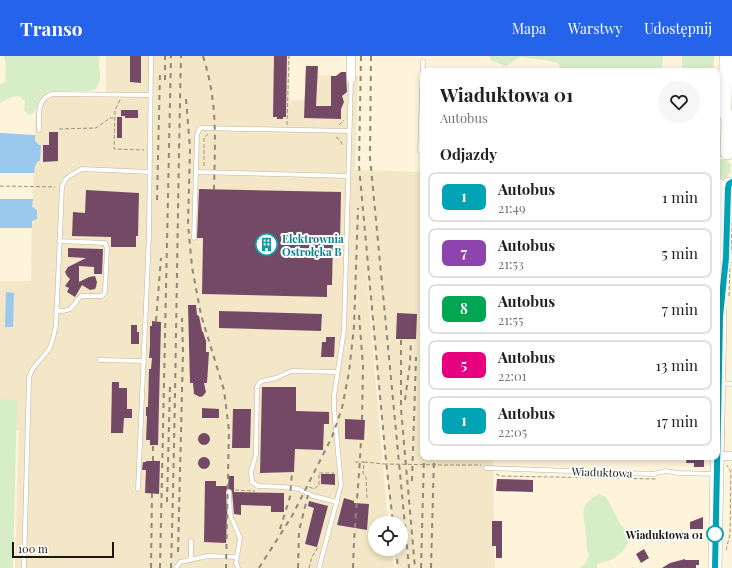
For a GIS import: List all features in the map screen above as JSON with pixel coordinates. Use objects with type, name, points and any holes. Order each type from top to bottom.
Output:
[{"type":"main road","points":[[724,154],[729,110],[726,56]]},
{"type":"main road","points":[[720,317],[729,258],[724,184]]},
{"type":"main road","points":[[720,256],[724,184]]},
{"type":"main road","points":[[715,568],[717,460]]},
{"type":"street","points":[[351,56],[351,79]]},
{"type":"street","points":[[720,456],[732,456]]},
{"type":"lane","points":[[138,489],[150,172],[151,56]]},
{"type":"lane","points":[[423,61],[423,68]]},
{"type":"lane","points":[[319,568],[341,486],[334,396],[344,330],[351,79]]},
{"type":"lane","points":[[38,130],[39,106],[44,98],[52,94],[151,95]]},
{"type":"lane","points":[[194,238],[197,135],[200,128],[349,131]]},
{"type":"lane","points":[[24,568],[29,378],[33,368],[49,349],[56,325],[62,187],[65,180],[82,169],[150,172]]},
{"type":"lane","points":[[196,172],[348,176]]},
{"type":"lane","points":[[56,311],[67,311],[71,309],[81,296],[103,296],[105,292],[107,248],[105,243],[59,241]]},
{"type":"lane","points":[[99,360],[144,360]]},
{"type":"lane","points":[[337,502],[313,496],[299,489],[258,486],[252,482],[251,472],[256,454],[257,388],[259,383],[276,378],[294,370],[338,372]]},
{"type":"lane","points":[[720,383],[732,384]]},
{"type":"lane","name":"Wiaduktowa","points":[[486,468],[654,474],[666,471],[679,473],[717,474]]},
{"type":"lane","points":[[230,492],[230,514],[240,538],[236,565],[238,568]]},
{"type":"lane","points":[[191,541],[191,560]]},
{"type":"lane","points":[[176,568],[180,562],[208,556],[237,557]]},
{"type":"path","points":[[287,126],[289,56]]},
{"type":"path","points":[[124,95],[114,110],[114,149],[150,150]]},
{"type":"path","points":[[337,125],[343,121],[345,117]]},
{"type":"path","points":[[59,129],[96,128],[110,118],[114,118]]},
{"type":"path","points":[[204,172],[204,138],[210,133]]},
{"type":"path","points":[[333,136],[340,140],[343,148]]},
{"type":"path","points":[[0,186],[62,187]]},
{"type":"path","points":[[355,462],[384,464],[466,465]]},
{"type":"path","points":[[364,462],[367,498]]},
{"type":"path","points":[[724,555],[730,534],[730,469]]},
{"type":"path","points":[[307,487],[314,489],[319,486],[319,473],[337,473]]},
{"type":"path","points":[[235,490],[256,491]]},
{"type":"path","points":[[309,568],[312,557],[320,544]]},
{"type":"shaded area","points":[[106,56],[290,56],[289,100],[304,100],[306,65],[318,66],[318,75],[358,76],[355,170],[420,172],[420,460],[493,460],[495,568],[396,568],[395,556],[408,556],[408,516],[391,516],[365,260],[387,516],[368,516],[368,556],[393,556],[394,568],[15,568],[19,430],[0,429],[0,281],[31,281],[32,221],[37,219],[37,210],[32,207],[34,167],[39,161],[40,146],[34,141],[37,91],[106,93]]},
{"type":"green space","points":[[4,56],[100,56],[100,80],[96,89],[90,91],[48,91],[42,95],[33,114],[29,115],[24,110],[25,101],[19,96],[12,97],[0,103],[0,85],[5,82],[6,66]]},
{"type":"green space","points":[[490,56],[663,56],[662,68],[560,68],[558,63],[520,57],[506,66],[490,60]]},
{"type":"green space","points":[[682,56],[714,56],[713,68],[682,68]]},
{"type":"green space","points":[[720,159],[727,160],[731,165],[730,173],[725,178],[720,177]]},
{"type":"green space","points":[[0,399],[17,400],[13,568],[0,568]]},
{"type":"green space","points":[[599,494],[606,497],[621,525],[627,530],[629,536],[628,543],[622,552],[614,559],[597,564],[597,568],[578,568],[585,563],[589,555],[583,516],[585,507],[587,502]]},
{"type":"water","points":[[0,133],[35,135],[35,141],[41,145],[40,161],[38,161],[35,166],[34,173],[0,173]]},
{"type":"water","points":[[0,199],[33,199],[32,207],[37,210],[37,219],[32,221],[32,228],[0,228]]},
{"type":"water","points":[[6,292],[14,293],[13,327],[5,327]]},
{"type":"building","points":[[130,56],[141,56],[141,83],[130,82]]},
{"type":"building","points":[[274,56],[287,56],[286,117],[283,117],[283,119],[273,117]]},
{"type":"building","points":[[306,66],[318,66],[316,106],[331,106],[331,76],[336,76],[341,72],[346,72],[347,92],[342,96],[344,102],[341,109],[341,119],[304,118]]},
{"type":"building","points":[[121,110],[138,110],[138,118],[125,118],[125,116],[121,116]]},
{"type":"building","points":[[117,117],[122,117],[122,138],[117,138]]},
{"type":"building","points":[[49,132],[58,132],[58,161],[43,162],[43,145],[49,145]]},
{"type":"building","name":"Elektrownia Ostrołęka B","points":[[199,189],[341,192],[340,243],[333,242],[332,285],[327,285],[327,297],[202,294],[203,238],[197,238]]},
{"type":"building","points":[[86,190],[139,193],[138,236],[136,236],[136,247],[111,247],[111,237],[72,236],[73,212],[85,213]]},
{"type":"building","points":[[68,248],[103,249],[102,274],[94,274],[94,267],[79,266],[79,282],[95,276],[97,282],[95,289],[90,290],[82,285],[75,297],[67,292],[69,288],[65,286],[70,279],[65,272],[68,267],[86,258],[68,257]]},
{"type":"building","points":[[188,305],[196,305],[197,315],[199,316],[206,341],[206,352],[209,352],[207,383],[204,383],[206,392],[200,397],[194,394],[193,383],[190,383]]},
{"type":"building","points":[[219,311],[322,314],[321,331],[219,328]]},
{"type":"building","points":[[397,313],[417,314],[416,339],[396,339]]},
{"type":"building","points":[[152,321],[161,322],[158,445],[150,445],[150,440],[146,440],[146,407],[148,407],[149,369],[151,369],[152,358],[149,358],[150,326],[152,326]]},
{"type":"building","points":[[131,325],[137,325],[137,332],[139,332],[139,344],[131,344]]},
{"type":"building","points":[[326,337],[335,337],[334,357],[321,357],[322,342],[326,342]]},
{"type":"building","points":[[112,382],[119,382],[119,388],[127,388],[127,409],[132,409],[132,418],[124,418],[123,433],[111,433]]},
{"type":"building","points":[[262,387],[296,387],[296,411],[329,412],[329,424],[324,424],[323,450],[295,449],[294,472],[260,473]]},
{"type":"building","points":[[202,408],[219,409],[219,418],[202,418]]},
{"type":"building","points":[[233,409],[251,409],[250,448],[232,448]]},
{"type":"building","points":[[345,419],[365,420],[364,440],[345,439]]},
{"type":"building","points":[[204,433],[208,435],[210,439],[208,443],[204,445],[200,443],[198,439],[200,435]]},
{"type":"building","points":[[204,457],[208,459],[210,463],[208,467],[204,469],[200,467],[198,463],[200,459]]},
{"type":"building","points":[[686,460],[704,460],[704,467],[694,467],[694,463],[686,463]]},
{"type":"building","points":[[160,461],[159,494],[145,493],[146,470],[142,470],[143,462]]},
{"type":"building","points":[[321,474],[335,474],[335,485],[321,484]]},
{"type":"building","points":[[229,476],[234,476],[234,492],[284,493],[284,512],[271,512],[271,506],[241,505],[241,515],[234,514],[232,491],[227,489],[226,543],[204,542],[205,481],[216,481],[216,486],[228,486]]},
{"type":"building","points":[[497,479],[533,480],[533,492],[496,491]]},
{"type":"building","points":[[344,498],[354,501],[354,503],[369,504],[367,530],[337,525]]},
{"type":"building","points":[[309,501],[328,506],[317,547],[305,544],[314,508],[308,506]]},
{"type":"building","points":[[703,517],[703,529],[690,529],[690,522]]},
{"type":"building","points":[[492,521],[502,521],[502,558],[496,558],[496,546],[492,546]]},
{"type":"building","points":[[644,549],[649,558],[641,563],[636,554]]},
{"type":"building","points":[[685,559],[699,560],[699,565],[696,565],[696,568],[662,568],[670,563]]},
{"type":"railway","points":[[165,56],[165,80]]},
{"type":"railway","points":[[160,568],[171,56]]},
{"type":"railway","points":[[171,568],[181,56]]},
{"type":"railway","points":[[203,56],[208,73],[213,106],[215,138],[214,189]]},
{"type":"railway","points":[[361,56],[359,166],[392,516]]},
{"type":"railway","points":[[371,56],[370,157],[409,568]]},
{"type":"railway","points":[[157,200],[160,72]]},
{"type":"railway","points":[[186,99],[190,148],[188,224],[192,267],[201,315],[224,390],[229,430],[226,568]]},
{"type":"railway","points":[[259,568],[292,516],[332,437],[342,408],[349,372],[354,327],[358,208]]},
{"type":"railway","points":[[156,321],[161,258]]},
{"type":"railway","points":[[359,315],[363,366],[362,420]]},
{"type":"railway","points":[[178,552],[183,352],[182,318]]},
{"type":"railway","points":[[401,340],[401,409],[415,568]]},
{"type":"railway","points":[[405,400],[410,363],[411,341]]},
{"type":"railway","points":[[412,481],[416,357]]},
{"type":"railway","points":[[167,502],[170,386]]},
{"type":"railway","points":[[353,568],[361,440]]},
{"type":"railway","points":[[153,445],[153,461]]},
{"type":"railway","points":[[421,568],[424,460]]},
{"type":"railway","points":[[431,568],[434,460]]},
{"type":"railway","points":[[280,529],[290,497],[292,473]]},
{"type":"railway","points":[[151,568],[152,493]]},
{"type":"railway","points":[[298,568],[299,531],[308,495]]},
{"type":"railway","points":[[397,556],[398,568]]},
{"type":"bus line","name":"1","points":[[720,317],[726,258],[728,188],[729,184],[732,182]]},
{"type":"bus line","name":"1","points":[[715,568],[717,460]]},
{"type":"place","name":"Elektrownia Ostrołęka B","points":[[267,244]]},
{"type":"place","name":"Wiaduktowa 01","points":[[715,534]]}]
